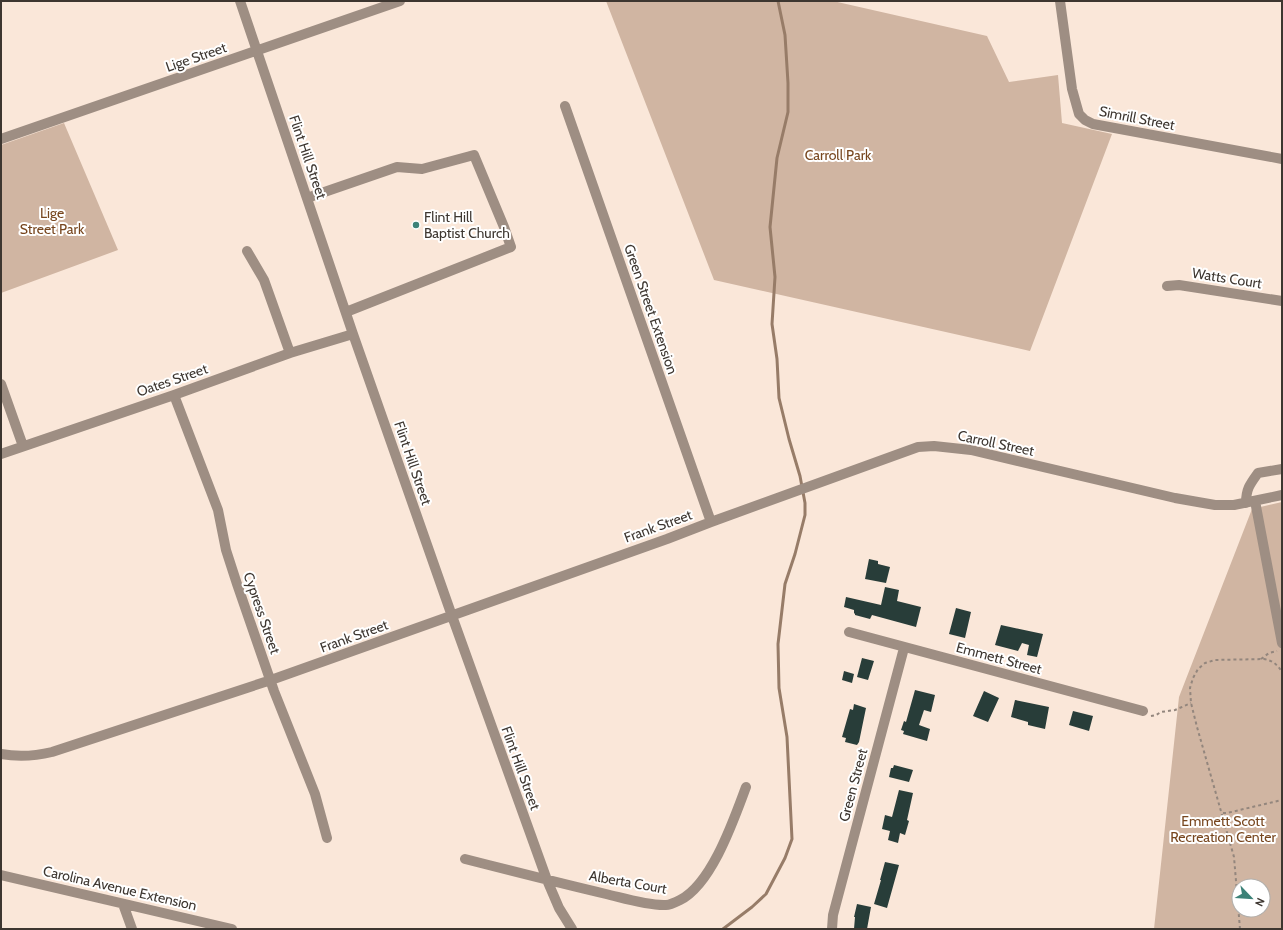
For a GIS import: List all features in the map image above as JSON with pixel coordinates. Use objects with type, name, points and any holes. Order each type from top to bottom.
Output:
[{"type":"street","name":"Flint Hill Street","points":[[240,1],[353,334],[452,616],[547,880],[559,908],[572,929]]},
{"type":"street","name":"Lige Street","points":[[1,140],[387,3],[400,1]]},
{"type":"street","name":"Simrill Street","points":[[1060,1],[1072,89],[1079,114],[1085,120],[1092,124],[1282,159]]},
{"type":"street","name":"Green Street Extension","points":[[565,106],[711,522]]},
{"type":"street","points":[[307,198],[397,167],[422,169],[474,155],[511,247],[346,312]]},
{"type":"street","points":[[247,252],[264,280],[290,353]]},
{"type":"street","name":"Watts Court","points":[[1167,286],[1179,284],[1282,301]]},
{"type":"street","name":"Oates Street","points":[[1,454],[174,395],[290,353],[353,334]]},
{"type":"street","points":[[1,384],[22,446]]},
{"type":"street","name":"Cypress Street","points":[[174,395],[218,510],[226,550],[270,680],[315,794],[327,838]]},
{"type":"street","name":"Carroll Street","points":[[711,522],[918,447],[934,446],[971,450],[1175,498],[1215,505],[1234,505],[1282,495]]},
{"type":"street","points":[[1281,647],[1278,607],[1250,502],[1246,493],[1258,473],[1282,469]]},
{"type":"street","name":"Frank Street","points":[[1,754],[37,756],[52,752],[270,680],[711,522]]},
{"type":"street","name":"Emmett Street","points":[[849,632],[1145,713]]},
{"type":"street","name":"Green Street","points":[[832,929],[833,915],[904,648]]},
{"type":"street","name":"Alberta Court","points":[[465,859],[640,902],[667,905],[681,900],[698,884],[715,860],[731,826],[746,787]]},
{"type":"street","name":"Carolina Avenue Extension","points":[[1,875],[232,929]]},
{"type":"street","points":[[123,904],[132,929]]},
{"type":"path","points":[[1260,659],[1281,647]]},
{"type":"path","points":[[1240,929],[1234,857],[1191,703],[1190,688],[1198,669],[1205,663],[1215,660],[1260,659],[1272,661],[1282,672]]},
{"type":"path","points":[[1145,713],[1151,716],[1156,715],[1161,712],[1176,710],[1191,703]]},
{"type":"path","points":[[1222,813],[1282,800]]},
{"type":"green space","name":"Carroll Park","points":[[606,1],[833,1],[987,36],[1009,82],[1058,75],[1062,123],[1112,134],[1030,351],[714,280]]},
{"type":"green space","name":"Lige Street Park","points":[[64,123],[118,250],[1,293],[1,145]]},
{"type":"green space","name":"Emmett Scott Recreation Center","points":[[1282,502],[1282,929],[1154,929],[1179,697],[1252,509]]},
{"type":"building","points":[[869,559],[878,561],[878,564],[890,567],[886,583],[865,579]]},
{"type":"building","points":[[885,587],[899,590],[897,601],[921,607],[916,627],[872,615],[870,619],[855,615],[854,610],[844,607],[846,597],[881,605]]},
{"type":"building","points":[[956,608],[971,612],[965,638],[949,634]]},
{"type":"building","points":[[1001,625],[1043,634],[1037,657],[1027,655],[1029,645],[1022,643],[1018,651],[995,645]]},
{"type":"building","points":[[862,658],[874,661],[868,680],[857,677]]},
{"type":"building","points":[[844,671],[854,674],[852,683],[842,680]]},
{"type":"building","points":[[915,690],[935,695],[931,712],[924,710],[919,725],[930,729],[927,741],[903,734],[904,731],[901,730],[904,721],[906,722]]},
{"type":"building","points":[[984,691],[999,698],[988,722],[973,716]]},
{"type":"building","points":[[1015,700],[1049,707],[1045,729],[1028,725],[1028,722],[1011,717]]},
{"type":"building","points":[[854,704],[866,708],[859,742],[857,745],[845,742],[846,738],[842,737],[850,709],[853,710]]},
{"type":"building","points":[[1073,711],[1093,716],[1089,731],[1069,725]]},
{"type":"building","points":[[894,765],[913,770],[909,782],[889,777],[891,768],[893,768]]},
{"type":"building","points":[[899,790],[913,793],[907,820],[909,821],[905,835],[900,833],[898,843],[888,840],[890,831],[882,829],[885,815],[892,817]]},
{"type":"building","points":[[885,862],[899,865],[887,908],[874,904]]},
{"type":"building","points":[[857,904],[871,907],[867,929],[854,929],[854,917]]},
{"type":"waterway","points":[[723,929],[752,907],[766,894],[785,858],[792,839],[787,737],[779,688],[778,644],[785,584],[795,554],[805,515],[805,503],[800,476],[779,398],[777,359],[772,324],[775,277],[770,227],[777,158],[788,112],[785,35],[778,1]]},
{"type":"place","name":"Flint Hill Baptist Church","points":[[416,225]]}]
